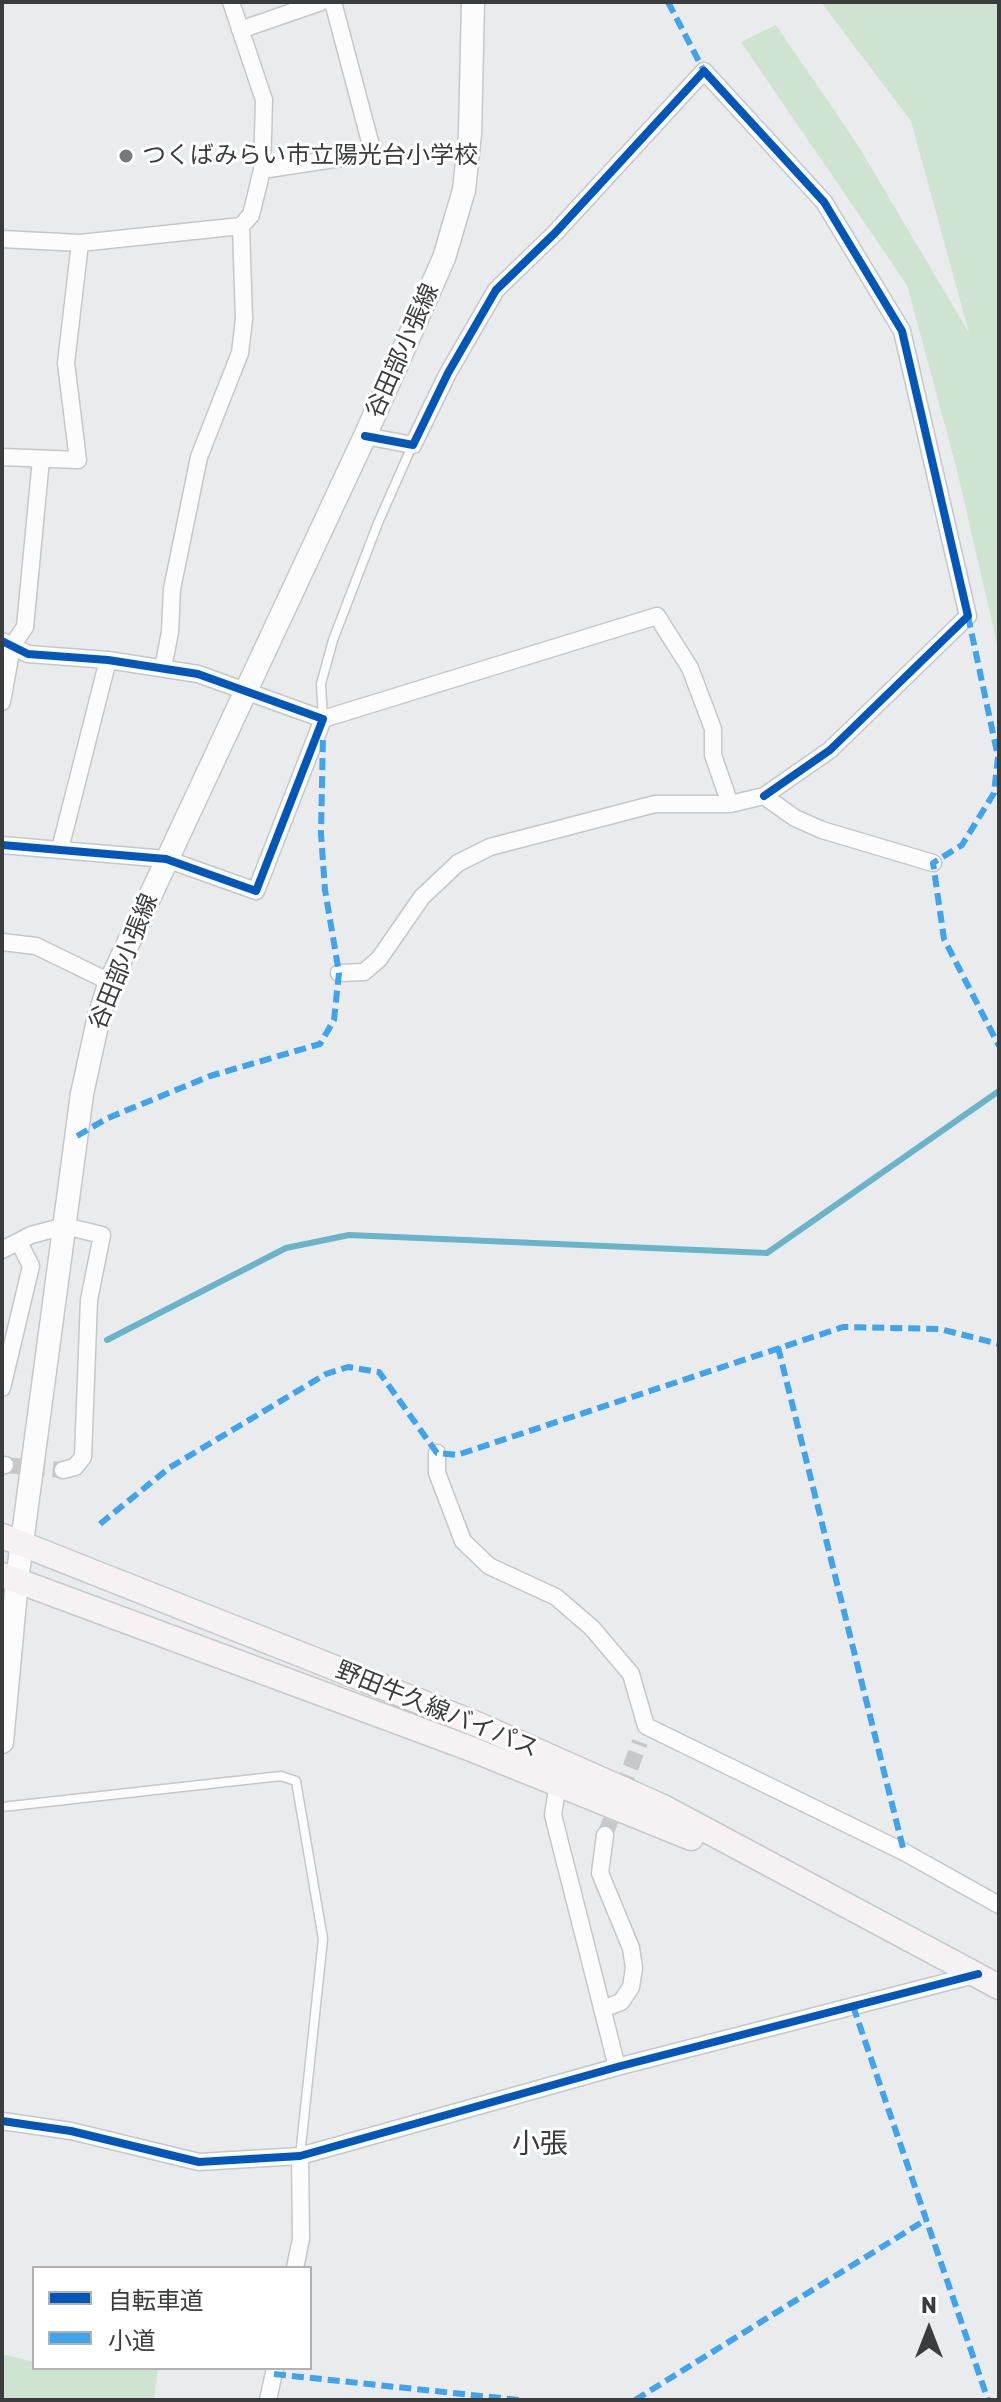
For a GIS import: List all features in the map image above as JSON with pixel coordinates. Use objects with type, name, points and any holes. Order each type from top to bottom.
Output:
[{"type":"main road","name":"谷田部小張線","points":[[2,1742],[12,1540],[65,1226],[88,1056],[110,982],[365,436],[444,258],[464,190],[471,120],[473,2]]},
{"type":"main road","name":"野田牛久線バイパス","points":[[12,1540],[479,1725],[663,1807],[989,1980]]},
{"type":"main road","name":"野田牛久線バイパス","points":[[9,1577],[558,1783],[859,1912]]},
{"type":"street","points":[[2,239],[80,243],[241,226],[251,215],[262,170],[264,100],[231,2]]},
{"type":"street","points":[[262,170],[373,153],[333,2]]},
{"type":"street","points":[[240,30],[314,3]]},
{"type":"street","points":[[339,973],[364,972],[379,959],[422,897],[458,863],[490,847],[655,804],[730,804],[764,796],[830,750],[968,616],[902,331],[824,202],[704,71],[555,233],[496,290],[448,373],[413,445],[365,436]]},
{"type":"street","points":[[163,668],[170,632],[172,589],[199,457],[240,353],[244,319],[241,226]]},
{"type":"street","points":[[2,457],[78,460],[66,363],[80,243]]},
{"type":"street","points":[[2,702],[7,644],[25,627],[41,459]]},
{"type":"street","points":[[7,644],[28,654],[108,660],[198,674],[323,719],[657,616],[690,668],[713,729],[713,755],[730,804]]},
{"type":"street","points":[[60,849],[108,660]]},
{"type":"street","points":[[2,845],[166,859],[256,891],[323,719]]},
{"type":"street","points":[[764,796],[795,818],[822,830],[933,863]]},
{"type":"street","points":[[2,942],[36,946],[110,982]]},
{"type":"street","points":[[2,1250],[65,1226],[102,1235],[89,1300],[83,1457],[75,1467],[63,1470]]},
{"type":"street","points":[[2,1388],[31,1266],[19,1242]]},
{"type":"street","points":[[437,1453],[437,1473],[463,1541],[489,1566],[556,1597],[592,1628],[631,1674],[643,1734],[891,1845],[999,1905]]},
{"type":"street","points":[[558,1783],[553,1815],[617,2067]]},
{"type":"street","points":[[602,2009],[621,2002],[631,1987],[634,1968],[631,1948],[600,1873],[605,1835]]},
{"type":"street","points":[[2,2121],[71,2131],[199,2162],[300,2156],[617,2067],[989,1980]]},
{"type":"street","points":[[295,2266],[301,2239],[300,2156]]},
{"type":"street","points":[[268,2400],[275,2370]]},
{"type":"lane","points":[[323,719],[321,684],[333,640],[378,523],[413,445]]},
{"type":"lane","points":[[2,1807],[281,1776],[296,1781],[323,1939],[300,2156]]},
{"type":"green space","points":[[821,2],[999,2],[999,652],[956,466],[907,285],[741,42],[776,25],[859,147],[969,333],[911,121]]},
{"type":"green space","points":[[2,2354],[32,2362],[32,2370],[158,2370],[154,2400],[2,2400]]},
{"type":"waterway","points":[[107,1340],[286,1248],[349,1235],[767,1253],[999,1091]]},
{"type":"tunnel","points":[[5,1465],[63,1470]]},
{"type":"tunnel","points":[[605,1835],[640,1742]]},
{"type":"marked path","points":[[668,2],[704,71]]},
{"type":"marked path","points":[[968,616],[998,757],[994,793],[962,845],[933,863],[944,939],[999,1046]]},
{"type":"marked path","points":[[77,1136],[108,1118],[210,1076],[320,1044],[334,1020],[339,973],[325,890],[321,834],[323,735]]},
{"type":"marked path","points":[[100,1524],[169,1468],[326,1374],[348,1367],[379,1372],[437,1453],[457,1455],[843,1327],[940,1329],[999,1344]]},
{"type":"marked path","points":[[778,1347],[904,1852]]},
{"type":"marked path","points":[[853,2006],[988,2400]]},
{"type":"marked path","points":[[635,2400],[927,2219]]},
{"type":"marked path","points":[[274,2374],[519,2400]]},
{"type":"cycle path","points":[[365,436],[413,445],[448,373],[496,290],[555,233],[704,71],[824,202],[902,331],[968,616],[830,750],[764,796]]},
{"type":"cycle path","points":[[2,641],[28,654],[108,660],[198,674],[323,719],[256,891],[166,859],[2,845]]},
{"type":"cycle path","points":[[2,2121],[71,2131],[199,2162],[300,2156],[617,2067],[978,1974]]},
{"type":"place","name":"つくばみらい市立陽光台小学校","points":[[126,156]]},
{"type":"district","name":"小張","points":[[540,2145]]}]
